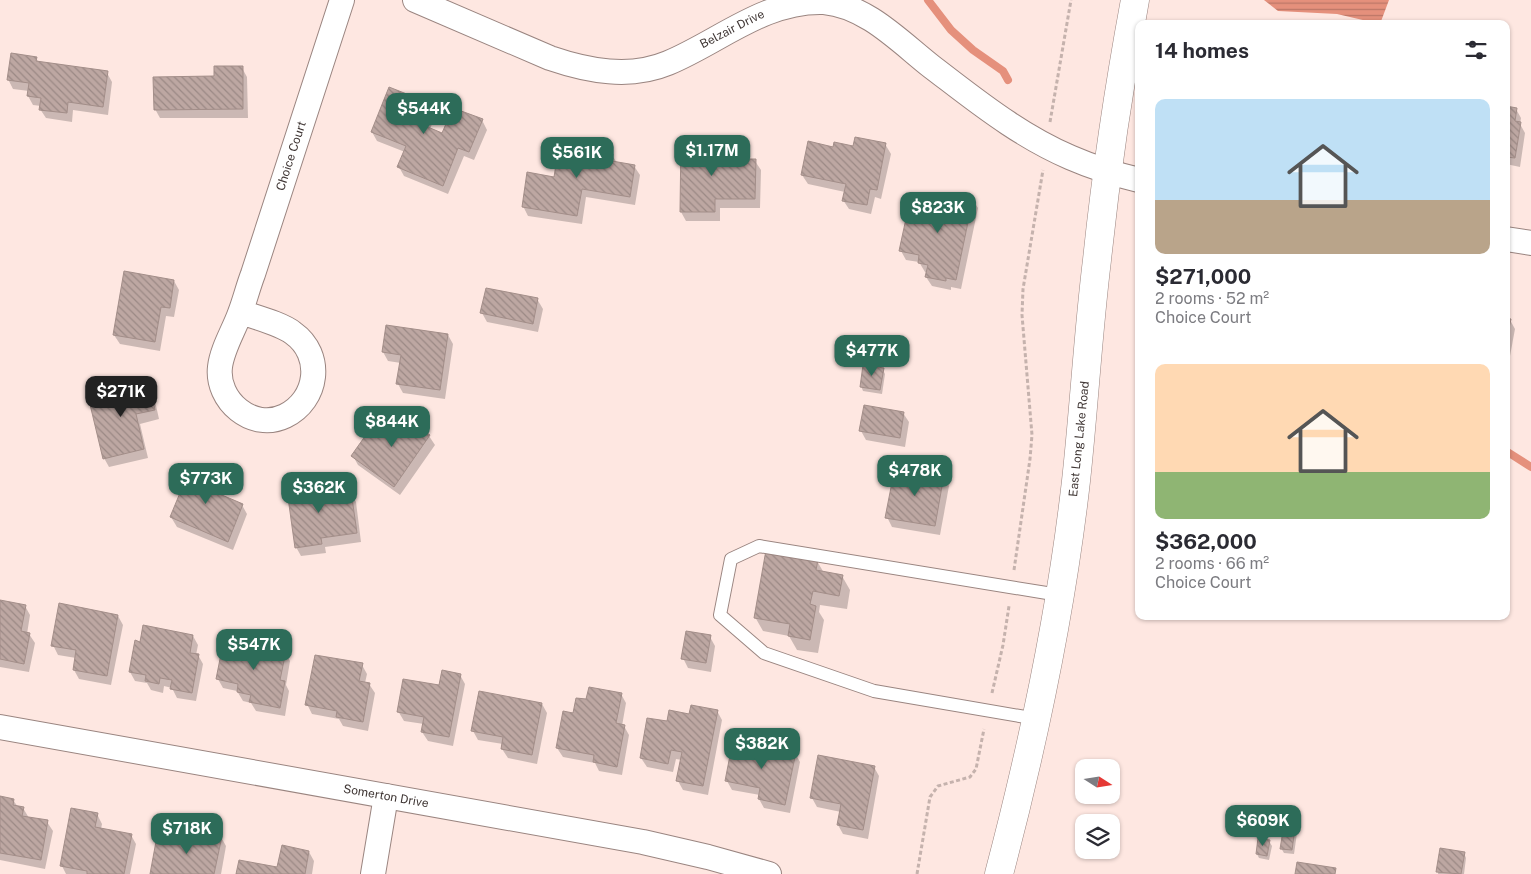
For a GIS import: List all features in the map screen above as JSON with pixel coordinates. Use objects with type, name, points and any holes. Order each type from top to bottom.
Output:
[{"type":"main road","name":"East Long Lake Road","points":[[999,874],[1037,719],[1059,594],[1076,482],[1096,261],[1107,172],[1135,0]]},
{"type":"street","name":"Choice Court","points":[[241,312],[292,332],[303,342],[311,355],[314,370],[313,385],[306,399],[296,410],[282,417],[267,420],[251,417],[237,410],[226,397],[221,382],[220,366],[241,312],[342,0]]},
{"type":"street","name":"Belzair Drive","points":[[415,0],[563,62],[598,70],[628,72],[649,69],[668,63],[755,16],[776,8],[810,1],[843,6],[892,33],[952,82],[1034,140],[1075,161],[1135,179]]},
{"type":"street","points":[[1510,240],[1531,243]]},
{"type":"street","name":"Somerton Drive","points":[[0,727],[643,842],[708,856],[769,874]]},
{"type":"street","points":[[372,874],[386,796]]},
{"type":"lane","points":[[1037,719],[874,691],[764,653],[720,615],[731,559],[759,546],[1059,594]]},
{"type":"path","points":[[1050,124],[1071,0]]},
{"type":"path","points":[[1013,577],[1032,435],[1022,315],[1023,289],[1044,162]]},
{"type":"path","points":[[990,701],[1003,645],[1009,605]]},
{"type":"path","points":[[917,874],[930,797],[938,786],[970,777],[976,769],[985,727]]},
{"type":"shaded area","points":[[1264,0],[1389,0],[1382,20],[1363,20],[1337,14],[1278,11]]},
{"type":"building","points":[[11,53],[37,57],[36,61],[108,71],[103,107],[68,102],[67,113],[39,110],[41,98],[27,96],[29,83],[7,80]]},
{"type":"building","points":[[214,66],[243,66],[243,109],[154,110],[153,77],[214,76]]},
{"type":"building","points":[[389,87],[432,104],[423,125],[442,133],[453,108],[483,119],[469,152],[458,148],[443,186],[397,167],[406,146],[371,132]]},
{"type":"building","points":[[1510,107],[1517,108],[1515,121],[1521,122],[1515,158],[1510,157]]},
{"type":"building","points":[[855,137],[886,143],[877,190],[870,189],[867,205],[842,201],[846,184],[801,175],[808,141],[833,147],[834,142],[853,146]]},
{"type":"building","points":[[681,139],[716,139],[716,159],[756,159],[755,199],[715,199],[715,212],[680,212]]},
{"type":"building","points":[[560,140],[593,146],[592,150],[613,154],[612,161],[635,165],[630,197],[582,189],[577,216],[522,207],[527,172],[554,177]]},
{"type":"building","points":[[947,193],[973,198],[956,280],[946,278],[946,281],[925,277],[928,265],[918,263],[919,255],[899,251],[910,200],[930,204],[931,197],[946,200]]},
{"type":"building","points":[[124,271],[174,280],[170,308],[161,307],[155,342],[113,335]]},
{"type":"building","points":[[486,288],[538,298],[533,324],[480,313]]},
{"type":"building","points":[[386,325],[448,334],[440,390],[396,384],[401,355],[382,352]]},
{"type":"building","points":[[863,365],[884,368],[880,390],[860,387]]},
{"type":"building","points":[[149,382],[155,410],[136,414],[144,449],[103,459],[88,396]]},
{"type":"building","points":[[864,405],[904,412],[900,438],[859,431]]},
{"type":"building","points":[[395,410],[430,435],[394,487],[351,456],[368,432],[376,438]]},
{"type":"building","points":[[192,464],[217,473],[210,490],[243,504],[228,542],[170,517]]},
{"type":"building","points":[[895,467],[944,475],[935,526],[885,518]]},
{"type":"building","points":[[313,480],[315,496],[351,491],[357,533],[321,538],[322,544],[295,548],[286,483]]},
{"type":"building","points":[[766,550],[818,560],[816,570],[843,575],[839,596],[813,591],[810,604],[816,606],[810,640],[788,636],[790,624],[754,618]]},
{"type":"building","points":[[0,600],[26,605],[21,631],[30,633],[24,664],[0,659]]},
{"type":"building","points":[[59,603],[118,615],[107,676],[73,670],[76,650],[51,646]]},
{"type":"building","points":[[143,625],[193,635],[190,653],[199,654],[192,693],[170,689],[172,680],[160,678],[159,684],[145,681],[146,675],[129,672],[135,640],[140,642]]},
{"type":"building","points":[[686,631],[711,635],[706,663],[681,659]]},
{"type":"building","points":[[224,639],[286,651],[280,680],[285,681],[280,708],[249,702],[251,695],[237,692],[238,684],[216,679]]},
{"type":"building","points":[[315,655],[363,663],[359,681],[370,683],[363,722],[336,717],[337,711],[305,705]]},
{"type":"building","points":[[442,670],[461,674],[449,737],[421,732],[424,717],[397,712],[403,679],[439,685]]},
{"type":"building","points":[[589,687],[622,693],[616,723],[625,725],[617,767],[593,762],[594,755],[556,748],[563,711],[573,713],[576,698],[586,699]]},
{"type":"building","points":[[479,691],[542,703],[532,755],[501,749],[503,737],[471,731]]},
{"type":"building","points":[[691,705],[718,710],[703,786],[676,781],[682,752],[671,750],[668,764],[640,758],[647,718],[667,721],[669,710],[689,714]]},
{"type":"building","points":[[733,740],[796,752],[785,805],[758,799],[760,788],[725,781]]},
{"type":"building","points":[[818,755],[875,766],[863,830],[837,825],[841,804],[810,798]]},
{"type":"building","points":[[0,796],[14,799],[13,805],[24,807],[22,816],[48,820],[41,860],[0,853]]},
{"type":"building","points":[[71,808],[98,813],[95,827],[132,834],[124,874],[87,874],[87,871],[60,866]]},
{"type":"building","points":[[1285,819],[1296,821],[1292,850],[1280,849]]},
{"type":"building","points":[[194,830],[222,836],[214,874],[150,874],[157,836],[192,842]]},
{"type":"building","points":[[1258,838],[1270,840],[1267,856],[1256,854]]},
{"type":"building","points":[[282,845],[309,851],[305,874],[236,874],[239,860],[277,867]]},
{"type":"building","points":[[1440,848],[1465,852],[1461,874],[1436,872]]},
{"type":"building","points":[[1297,862],[1336,868],[1335,874],[1295,874]]},
{"type":"waterway","points":[[928,0],[951,30],[973,50],[1003,71],[1008,80]]},
{"type":"waterway","points":[[1510,454],[1531,467]]}]
